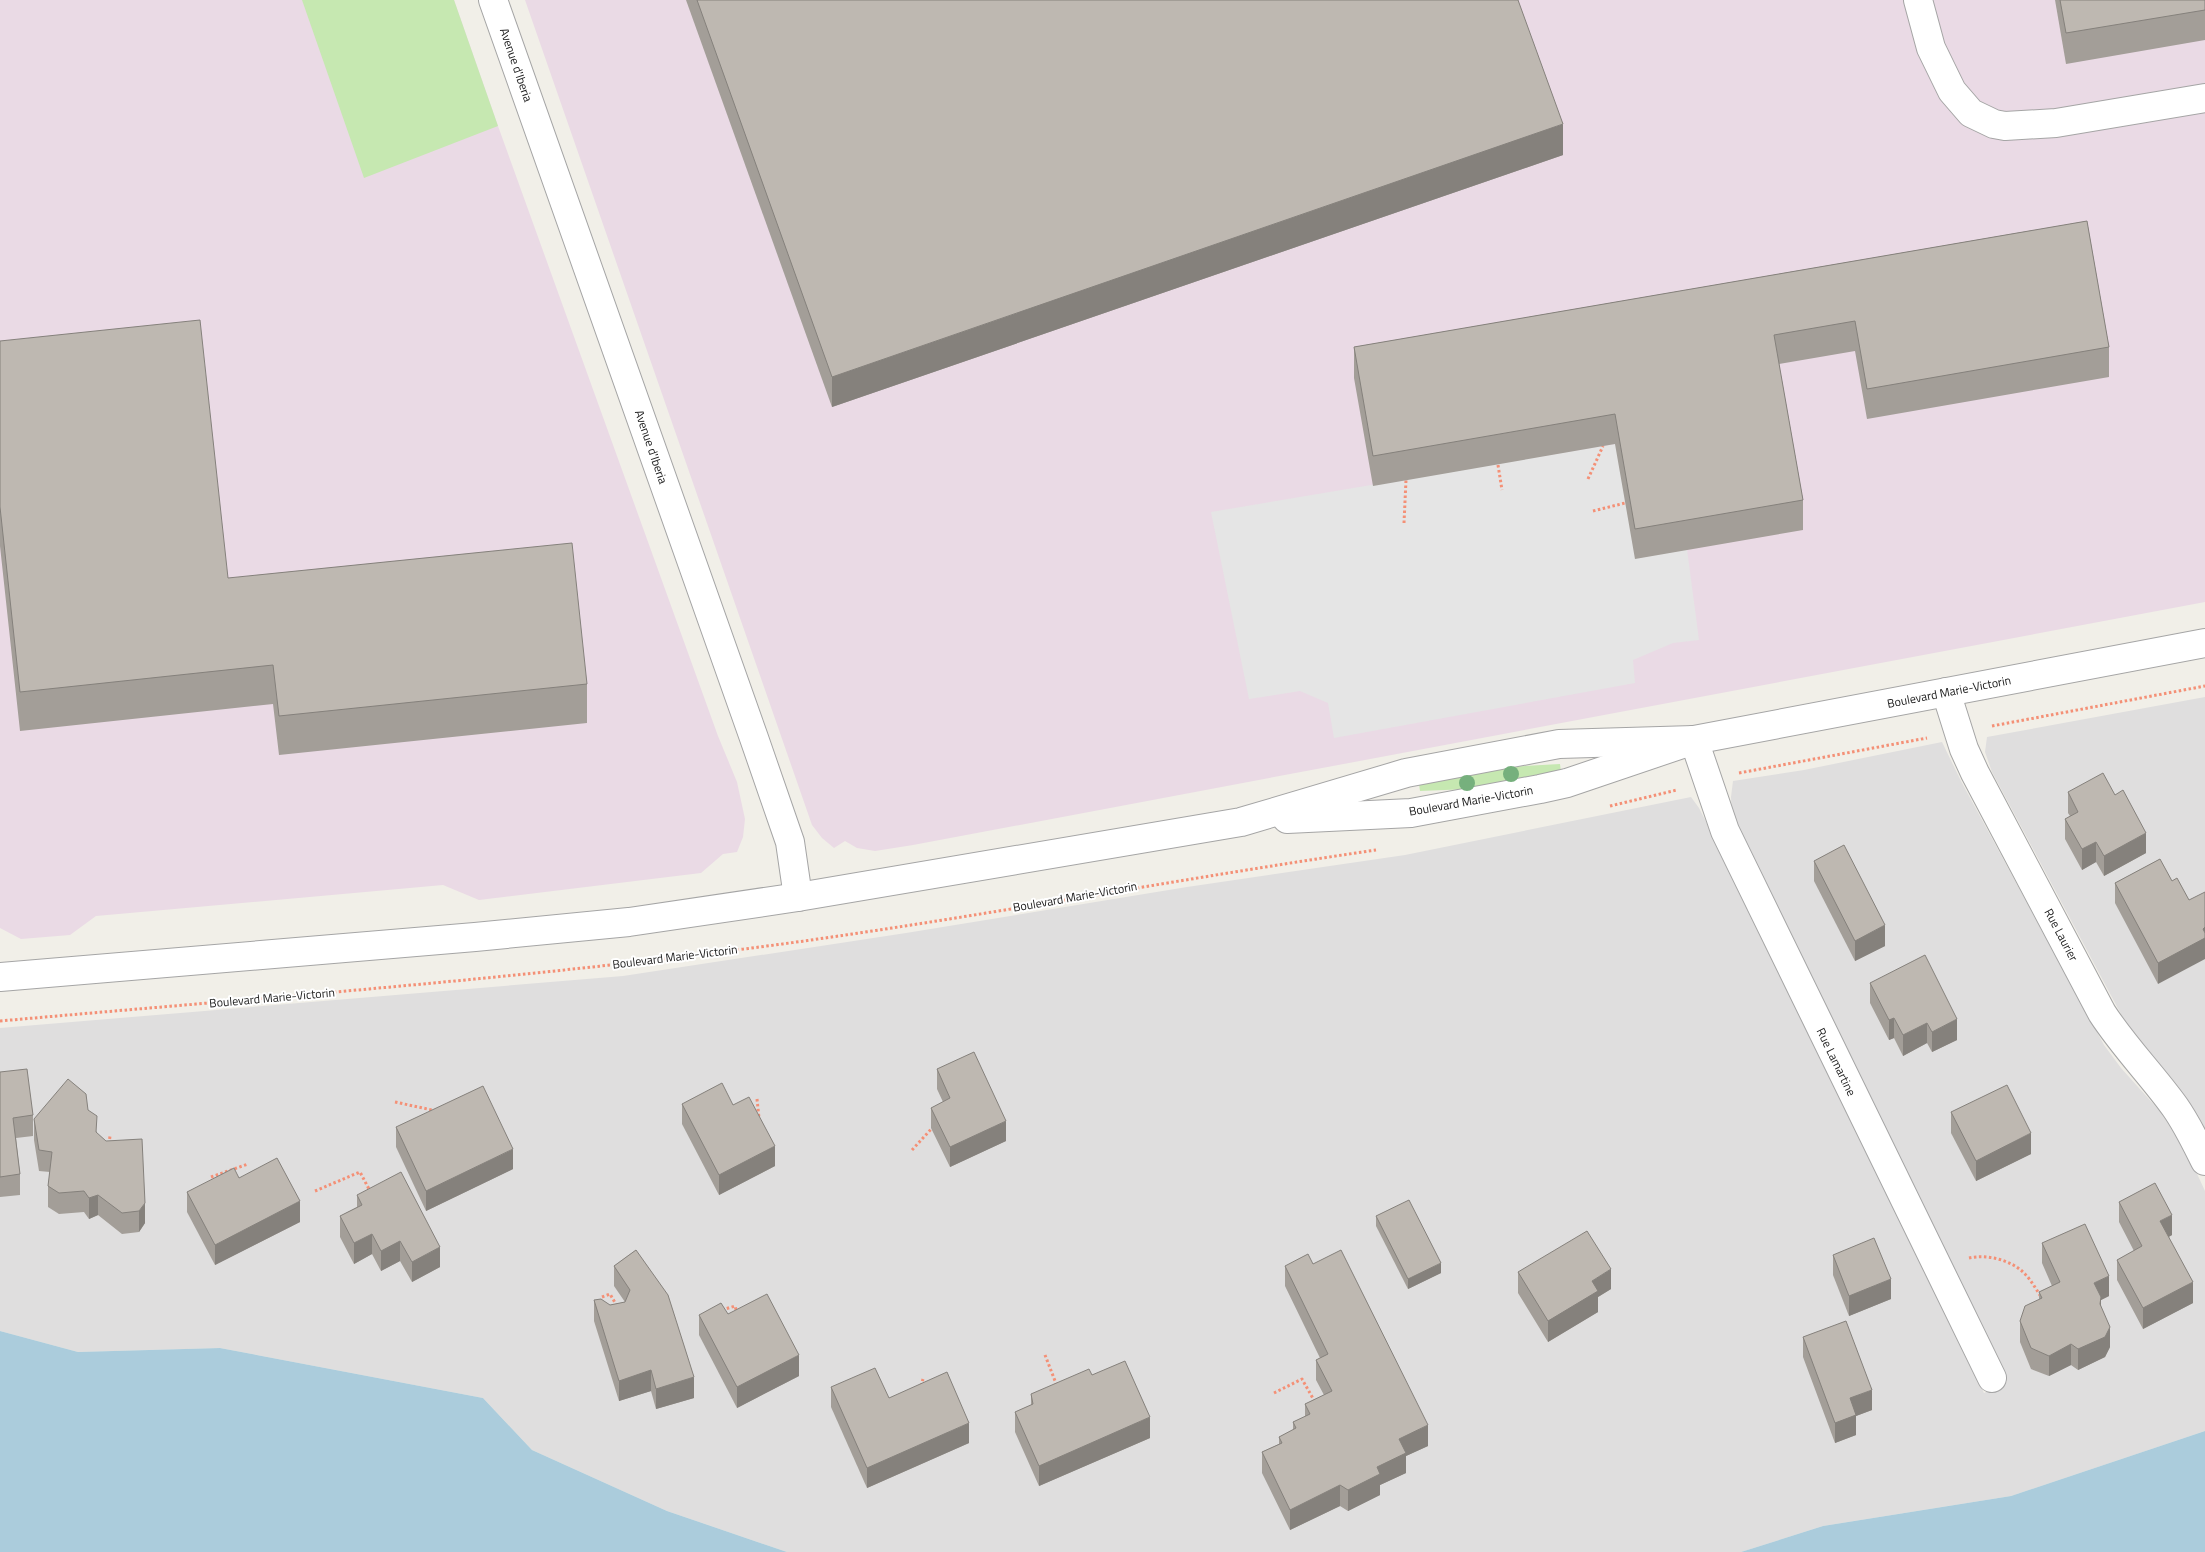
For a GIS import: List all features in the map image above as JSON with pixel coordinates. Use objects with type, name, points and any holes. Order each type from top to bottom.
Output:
[{"type":"street","name":"Avenue d'Iberia","points":[[493,0],[790,842],[798,897]]},
{"type":"street","points":[[1918,0],[1931,48],[1952,92],[1971,113],[1994,124],[2005,126],[2056,123],[2205,98]]},
{"type":"street","name":"Boulevard Marie-Victorin","points":[[0,977],[493,936],[629,922],[798,897],[1241,822],[1411,812],[1567,783],[1694,740],[2205,643]]},
{"type":"street","name":"Rue Laurier","points":[[1946,692],[1964,749],[1975,773],[2102,1013],[2118,1038],[2175,1107],[2191,1132],[2205,1161]]},
{"type":"street","name":"Boulevard Marie-Victorin","points":[[1241,822],[1406,773],[1560,744],[1694,740]]},
{"type":"street","name":"Rue Lamartine","points":[[1694,740],[1725,831],[1992,1378]]},
{"type":"path","points":[[1588,479],[1603,446]]},
{"type":"path","points":[[1498,465],[1502,490]]},
{"type":"path","points":[[1404,522],[1406,480]]},
{"type":"path","points":[[1593,511],[1625,503]]},
{"type":"path","points":[[1990,726],[2205,686]]},
{"type":"path","points":[[1736,774],[1934,737]]},
{"type":"path","name":"Boulevard Marie-Victorin","points":[[0,1020],[540,974],[747,948],[965,916],[1166,882],[1345,855]]},
{"type":"path","points":[[65,1008],[65,1015]]},
{"type":"path","points":[[757,1099],[760,1124]]},
{"type":"path","points":[[395,1102],[432,1110],[436,1118]]},
{"type":"path","points":[[912,1150],[931,1128],[936,1126]]},
{"type":"path","points":[[107,1153],[110,1136]]},
{"type":"path","points":[[215,1183],[211,1177],[248,1164]]},
{"type":"path","points":[[315,1191],[360,1172],[372,1197]]},
{"type":"path","points":[[1938,1267],[1974,1257],[1997,1259],[2014,1265],[2026,1274],[2044,1301]]},
{"type":"path","points":[[602,1297],[610,1294],[617,1308]]},
{"type":"path","points":[[719,1311],[735,1306],[740,1321]]},
{"type":"path","points":[[1045,1355],[1059,1392]]},
{"type":"path","points":[[918,1393],[923,1379]]},
{"type":"path","points":[[1274,1394],[1302,1379],[1319,1408]]},
{"type":"shaded area","points":[[0,0],[454,0],[718,736],[737,782],[745,819],[743,837],[737,852],[723,854],[701,873],[479,900],[443,885],[96,916],[70,935],[21,939],[0,928]]},
{"type":"shaded area","points":[[525,0],[2205,0],[2205,602],[913,845],[875,851],[857,848],[845,841],[834,848],[822,838],[812,825]]},
{"type":"shaded area","points":[[1615,444],[1687,549],[1699,640],[1673,643],[1633,660],[1635,683],[1334,738],[1328,703],[1300,691],[1249,699],[1211,512]]},
{"type":"shaded area","points":[[2205,697],[2205,1133],[2131,1033],[1992,772],[1985,752],[1987,737]]},
{"type":"shaded area","points":[[1942,742],[1962,783],[2104,1045],[2121,1068],[2166,1118],[2187,1152],[2205,1191],[2205,1431],[2011,1496],[1823,1526],[1741,1552],[787,1552],[667,1511],[532,1450],[483,1398],[220,1348],[78,1352],[0,1331],[0,1028],[623,976],[906,933],[1187,887],[1405,855],[1691,797],[1699,808],[1723,855],[1984,1393],[2007,1382],[1732,817],[1731,797],[1733,781],[1804,770]]},
{"type":"green space","points":[[302,0],[454,0],[498,126],[364,178]]},
{"type":"green space","points":[[1560,764],[1561,772],[1469,789],[1420,791],[1419,784],[1507,767]]},
{"type":"water","points":[[0,1331],[78,1352],[220,1348],[483,1398],[532,1450],[667,1511],[787,1552],[0,1552]]},
{"type":"water","points":[[2205,1431],[2205,1552],[1741,1552],[1823,1526],[2011,1496]]},
{"type":"building","points":[[697,0],[1518,0],[1563,124],[832,377]]},
{"type":"building","points":[[2060,0],[2205,0],[2205,10],[2066,33]]},
{"type":"building","points":[[2087,221],[2109,347],[1867,389],[1855,321],[1774,335],[1803,500],[1635,529],[1615,414],[1373,456],[1354,347]]},
{"type":"building","points":[[200,320],[228,578],[572,543],[587,684],[279,716],[273,665],[20,692],[0,507],[0,341]]},
{"type":"building","points":[[2103,773],[2115,795],[2123,790],[2146,833],[2104,856],[2096,842],[2082,849],[2065,819],[2078,812],[2068,792]]},
{"type":"building","points":[[1844,845],[1885,925],[1855,941],[1814,861]]},
{"type":"building","points":[[2160,859],[2172,881],[2177,878],[2189,900],[2205,892],[2205,927],[2203,929],[2205,938],[2158,963],[2115,883]]},
{"type":"building","points":[[1925,955],[1957,1019],[1932,1032],[1927,1023],[1903,1035],[1894,1018],[1889,1020],[1870,983]]},
{"type":"building","points":[[974,1052],[1006,1121],[950,1147],[931,1108],[950,1098],[937,1069]]},
{"type":"building","points":[[27,1069],[33,1115],[13,1118],[20,1174],[0,1177],[0,1072]]},
{"type":"building","points":[[68,1079],[86,1094],[88,1110],[97,1116],[96,1132],[106,1141],[142,1139],[145,1203],[139,1211],[122,1213],[98,1195],[89,1198],[84,1191],[59,1193],[48,1186],[52,1152],[39,1150],[34,1119]]},
{"type":"building","points":[[722,1083],[733,1105],[749,1097],[775,1146],[719,1175],[682,1104]]},
{"type":"building","points":[[2007,1085],[2031,1133],[1976,1161],[1951,1112]]},
{"type":"building","points":[[483,1086],[513,1149],[426,1191],[396,1127]]},
{"type":"building","points":[[277,1158],[300,1201],[215,1245],[187,1192],[234,1168],[239,1178]]},
{"type":"building","points":[[401,1172],[440,1247],[412,1262],[400,1241],[381,1251],[372,1234],[354,1243],[340,1216],[362,1205],[357,1195]]},
{"type":"building","points":[[2155,1183],[2172,1215],[2160,1221],[2193,1282],[2143,1308],[2117,1260],[2142,1246],[2119,1202]]},
{"type":"building","points":[[1409,1200],[1441,1263],[1408,1279],[1376,1216]]},
{"type":"building","points":[[2085,1224],[2109,1276],[2094,1283],[2101,1297],[2100,1304],[2110,1327],[2105,1337],[2078,1349],[2071,1344],[2049,1356],[2031,1348],[2020,1321],[2025,1306],[2042,1298],[2039,1292],[2060,1282],[2042,1243]]},
{"type":"building","points":[[1587,1231],[1611,1269],[1592,1281],[1598,1291],[1548,1321],[1518,1272]]},
{"type":"building","points":[[1874,1238],[1891,1279],[1849,1296],[1833,1255]]},
{"type":"building","points":[[636,1250],[668,1295],[694,1377],[656,1389],[651,1370],[619,1381],[594,1300],[601,1299],[610,1305],[625,1302],[630,1290],[614,1266]]},
{"type":"building","points":[[1341,1250],[1428,1425],[1399,1439],[1406,1453],[1377,1467],[1380,1474],[1348,1490],[1340,1485],[1290,1510],[1262,1452],[1282,1443],[1279,1437],[1296,1428],[1293,1422],[1310,1414],[1305,1404],[1332,1391],[1316,1360],[1328,1354],[1285,1266],[1308,1254],[1313,1264]]},
{"type":"building","points":[[767,1294],[799,1355],[737,1387],[699,1315],[721,1303],[728,1314]]},
{"type":"building","points":[[1846,1321],[1872,1390],[1850,1398],[1856,1415],[1835,1423],[1803,1337]]},
{"type":"building","points":[[1125,1361],[1150,1417],[1039,1466],[1015,1412],[1033,1404],[1031,1394],[1089,1369],[1092,1375]]},
{"type":"building","points":[[875,1368],[889,1398],[947,1372],[969,1423],[867,1468],[831,1387]]}]
